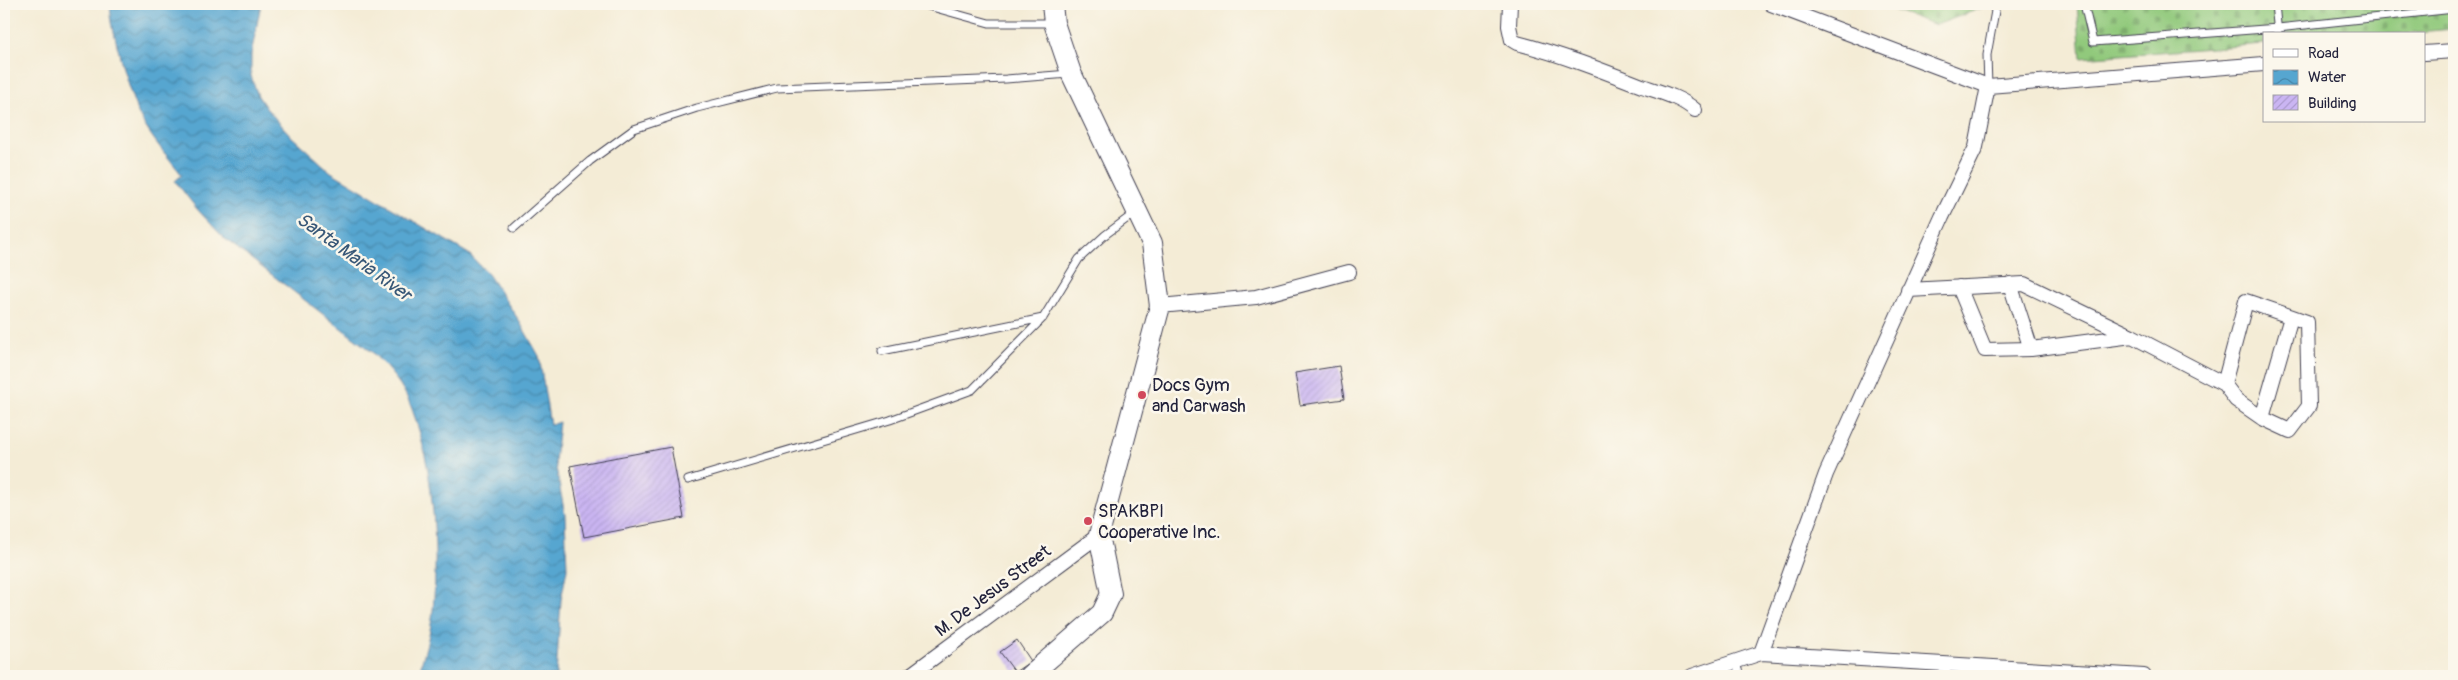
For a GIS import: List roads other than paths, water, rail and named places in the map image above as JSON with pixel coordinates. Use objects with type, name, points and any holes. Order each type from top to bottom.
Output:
[{"type":"main road","points":[[1029,676],[1102,613],[1111,594],[1099,535],[1160,306],[1152,243],[1070,73],[1053,14]]},
{"type":"street","points":[[1510,4],[1509,26],[1512,40],[1517,43],[1551,52],[1686,102],[1695,110]]},
{"type":"street","points":[[1771,4],[1988,86],[2263,64]]},
{"type":"street","points":[[2426,53],[2454,51]]},
{"type":"street","points":[[1761,653],[1826,474],[1908,290],[1976,148],[1988,86]]},
{"type":"street","points":[[1160,306],[1256,297],[1349,272]]},
{"type":"street","points":[[2010,284],[2031,349]]},
{"type":"street","points":[[1908,290],[2024,284],[2132,336],[2224,384],[2236,400],[2262,418],[2290,431],[2310,406],[2307,322],[2246,301],[2224,384]]},
{"type":"street","points":[[1959,287],[1985,350],[2031,349],[2132,336]]},
{"type":"street","points":[[2262,418],[2291,317]]},
{"type":"street","name":"M. De Jesus Street","points":[[909,676],[1099,535]]},
{"type":"street","points":[[1692,676],[1735,660],[1761,653],[2144,676]]},
{"type":"lane","points":[[921,4],[989,23],[1053,14]]},
{"type":"lane","points":[[1988,86],[1987,55],[1994,11],[1992,4]]},
{"type":"lane","points":[[2084,4],[2093,42],[2278,31],[2454,8]]},
{"type":"lane","points":[[2275,4],[2278,31]]},
{"type":"lane","points":[[514,228],[590,161],[634,129],[696,108],[777,88],[1006,79],[1070,73]]},
{"type":"lane","points":[[688,480],[890,420],[972,390],[1043,318],[1080,259],[1105,235],[1136,211]]},
{"type":"lane","points":[[882,351],[1043,318]]},
{"type":"lane","points":[[1735,660],[1740,676]]},
{"type":"water","name":"Santa Maria River","points":[[110,4],[261,4],[251,55],[251,76],[258,96],[267,109],[292,137],[331,172],[469,254],[488,274],[518,319],[539,356],[550,425],[559,422],[555,462],[565,515],[567,569],[561,600],[556,676],[418,676],[429,635],[433,610],[435,585],[434,530],[432,501],[423,445],[407,397],[396,379],[372,352],[224,238],[197,209],[175,181],[182,175],[145,126],[131,95],[117,45]]},
{"type":"place","name":"Docs Gym and Carwash","points":[[1142,395]]},
{"type":"place","name":"SPAKBPI Cooperative Inc.","points":[[1088,521]]}]
